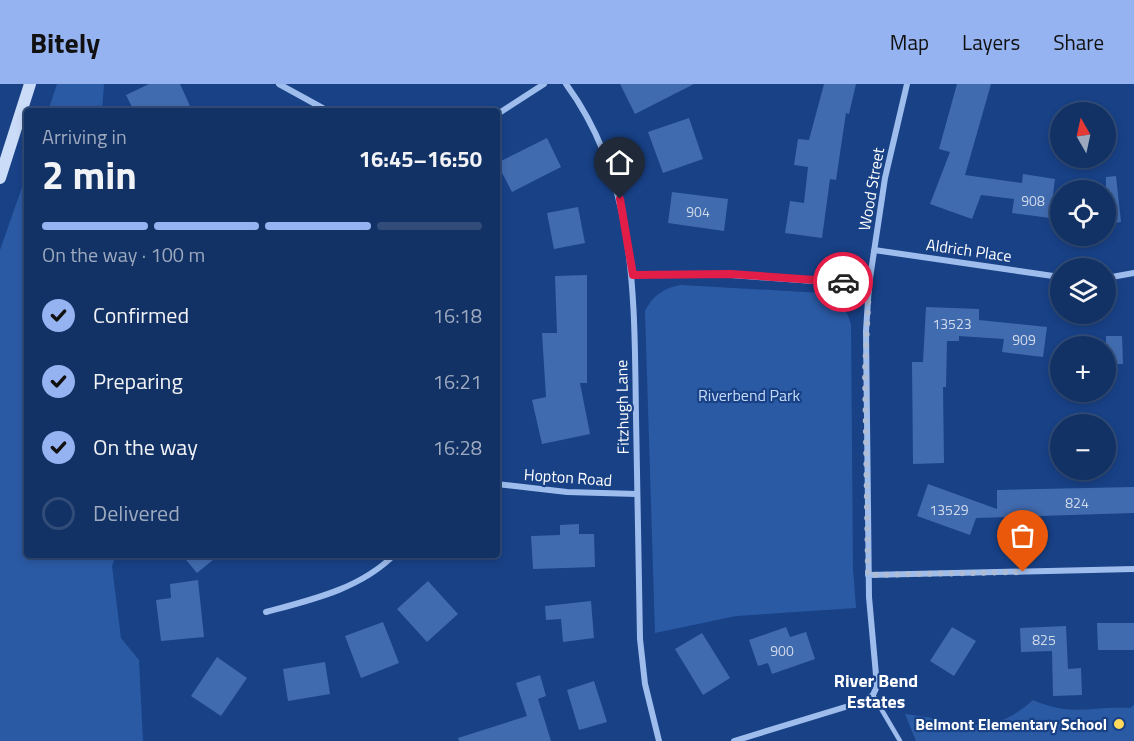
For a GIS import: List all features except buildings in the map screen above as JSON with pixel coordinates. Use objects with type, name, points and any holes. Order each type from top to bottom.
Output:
[{"type":"street","points":[[0,178],[30,84]]},
{"type":"street","points":[[279,84],[323,108]]},
{"type":"street","points":[[500,113],[544,84]]},
{"type":"street","name":"Fitzhugh Lane","points":[[566,84],[599,142],[616,183],[624,214],[633,275],[642,660],[659,741]]},
{"type":"street","name":"Wood Street","points":[[873,695],[877,686],[868,575],[865,371],[869,285],[885,178],[907,84]]},
{"type":"street","name":"Aldrich Place","points":[[874,250],[1050,276]]},
{"type":"street","points":[[1116,276],[1134,273]]},
{"type":"street","points":[[633,275],[731,274],[869,285]]},
{"type":"street","name":"Hopton Road","points":[[500,484],[567,492],[637,494]]},
{"type":"street","points":[[266,612],[313,599],[359,582],[372,575],[391,558]]},
{"type":"street","points":[[868,575],[1134,569]]},
{"type":"street","points":[[734,741],[865,702],[873,695]]},
{"type":"lane","points":[[873,695],[900,741]]},
{"type":"green space","points":[[57,84],[104,84],[102,108],[49,108]]},
{"type":"green space","points":[[24,182],[24,558],[115,558],[112,566],[121,638],[139,660],[143,741],[0,741],[0,250]]},
{"type":"green space","name":"Riverbend Park","points":[[681,285],[822,293],[841,304],[847,313],[851,324],[853,569],[856,608],[736,616],[655,633],[645,311],[660,293]]},
{"type":"green space","points":[[1033,700],[1059,708],[1081,710],[1130,708],[1134,705],[1134,741],[916,741],[905,714],[972,725],[987,724],[1017,713]]},
{"type":"way so far","points":[[843,282],[869,285],[865,371],[868,575],[1023,572]]},
{"type":"place","name":"Belmont Elementary School","points":[[1119,724]]},
{"type":"district","name":"River Bend Estates","points":[[876,690]]},
{"type":"route","points":[[620,199],[633,275],[731,274],[843,282]]}]
